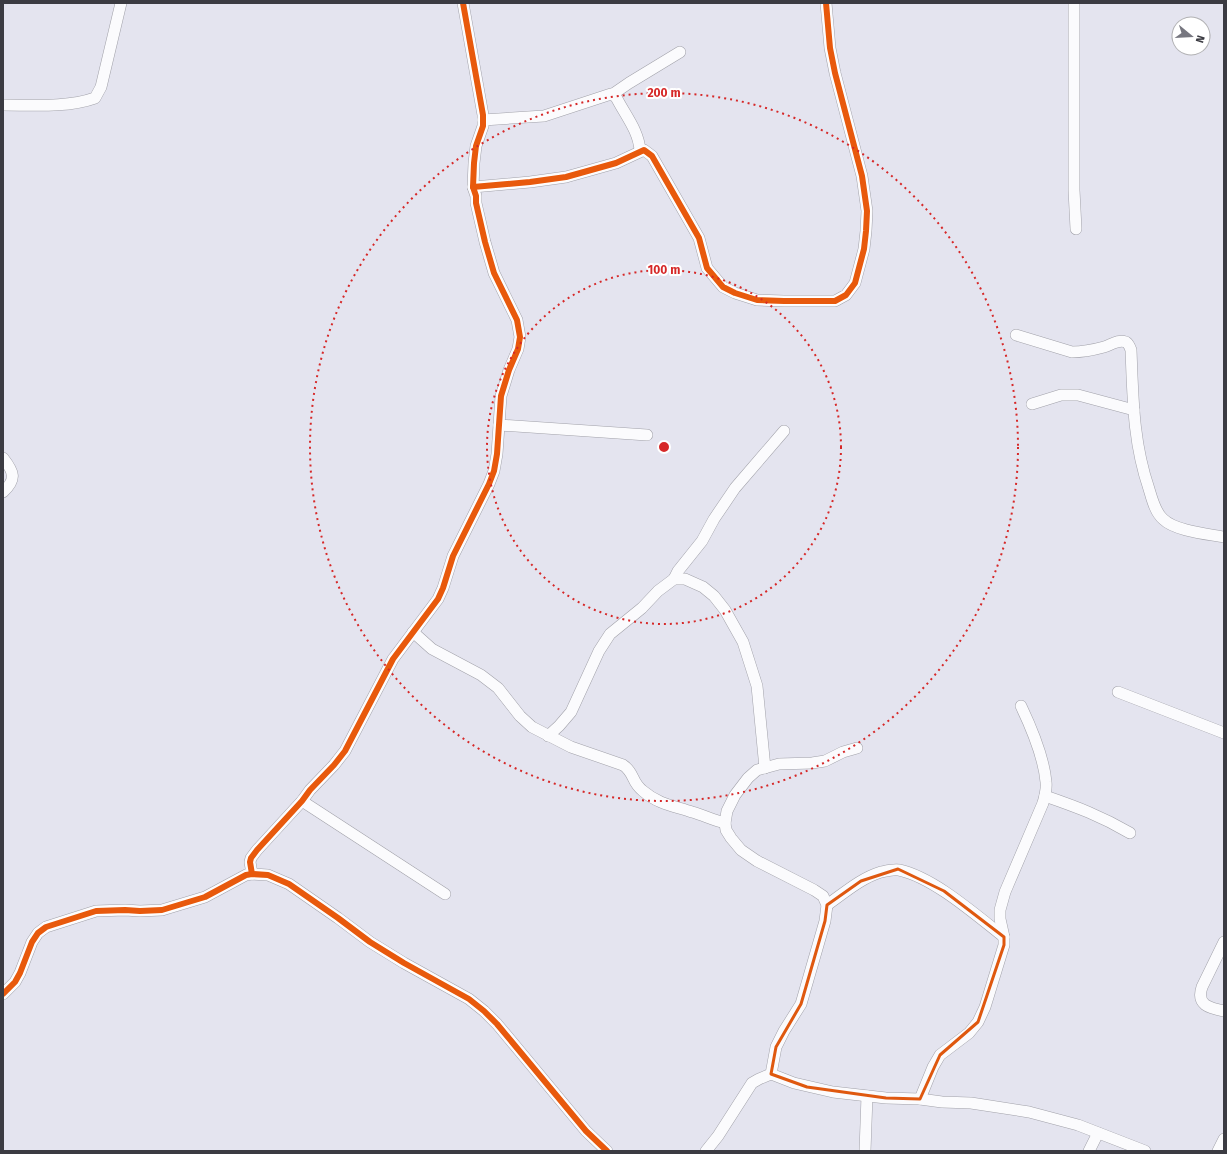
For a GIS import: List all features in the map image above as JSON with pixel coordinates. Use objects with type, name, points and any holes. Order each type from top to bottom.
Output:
[{"type":"street","points":[[3,104],[82,103],[95,98],[101,87],[121,3]]},
{"type":"street","points":[[252,874],[250,862],[251,858],[345,752],[393,659],[431,608],[443,588],[453,556],[489,484],[495,465],[501,396],[504,382],[518,349],[520,337],[517,320],[494,273],[485,242],[473,187],[476,146],[483,120],[482,104],[463,3]]},
{"type":"street","points":[[473,187],[566,177],[616,163],[644,150],[648,152],[660,169],[699,238],[707,268],[723,287],[735,293],[757,300],[784,302],[835,301],[846,295],[855,283],[864,249],[867,211],[862,176],[835,73],[830,48],[826,3]]},
{"type":"street","points":[[1074,3],[1074,190],[1076,229]]},
{"type":"street","points":[[483,120],[544,116],[609,94],[613,94],[680,52]]},
{"type":"street","points":[[613,94],[636,133],[640,144],[640,151]]},
{"type":"street","points":[[1016,335],[1072,352],[1081,352],[1104,347],[1116,342],[1125,342],[1129,345],[1131,350],[1137,441],[1141,466],[1153,501],[1162,519],[1171,524],[1224,537]]},
{"type":"street","points":[[1032,404],[1061,395],[1078,395],[1134,410]]},
{"type":"street","points":[[499,425],[647,435]]},
{"type":"street","points":[[548,736],[571,712],[589,671],[608,637],[642,608],[658,590],[674,579],[678,571],[702,541],[734,488],[784,431]]},
{"type":"street","points":[[3,458],[11,470],[13,477],[10,485],[3,492]]},
{"type":"street","points":[[674,579],[685,579],[693,582],[703,587],[714,596],[725,610],[743,642],[758,686],[765,768]]},
{"type":"street","points":[[413,632],[432,649],[481,675],[498,688],[520,716],[532,727],[571,747],[623,765],[628,768],[636,786],[644,793],[660,802],[725,823]]},
{"type":"street","points":[[1118,692],[1224,733]]},
{"type":"street","points":[[920,1099],[940,1054],[969,1033],[978,1022],[985,1007],[1004,945],[1000,910],[1005,892],[1045,796],[1046,782],[1041,759],[1031,728],[1021,706]]},
{"type":"street","points":[[771,1074],[776,1047],[801,1004],[825,921],[827,905],[823,896],[814,890],[757,861],[741,850],[726,830],[725,823],[727,810],[748,778],[757,770],[779,764],[824,761],[843,752],[857,748]]},
{"type":"street","points":[[1045,796],[1091,812],[1109,820],[1130,833]]},
{"type":"street","points":[[302,801],[445,894]]},
{"type":"street","points":[[827,905],[861,881],[881,872],[898,869],[916,875],[944,891],[1004,937]]},
{"type":"street","points":[[3,994],[15,982],[32,942],[38,933],[46,927],[96,911],[162,910],[184,905],[205,897],[241,877],[252,874],[268,875],[289,884],[332,913],[370,942],[404,963],[469,999],[484,1011],[497,1024],[586,1131],[607,1151]]},
{"type":"street","points":[[1224,942],[1199,995],[1205,1006],[1224,1010]]},
{"type":"street","points":[[706,1151],[718,1136],[752,1083],[771,1074],[794,1084],[807,1087],[867,1096],[971,1103],[1029,1112],[1078,1125],[1145,1151]]},
{"type":"street","points":[[865,1151],[867,1096]]},
{"type":"street","points":[[1089,1151],[1098,1133]]},
{"type":"street","points":[[1218,1151],[1224,1139]]},
{"type":"highlighted area","points":[[898,869],[944,891],[1004,937],[1004,945],[978,1022],[940,1055],[920,1099],[886,1098],[807,1087],[771,1074],[776,1047],[801,1004],[825,921],[827,905],[861,881]]},
{"type":"cycle path","points":[[252,874],[250,862],[251,858],[345,751],[393,659],[438,599],[453,556],[494,471],[497,454],[501,396],[509,370],[518,349],[520,337],[517,320],[494,273],[485,242],[473,187],[476,146],[483,126],[483,115],[463,3]]},
{"type":"cycle path","points":[[473,187],[566,177],[616,163],[644,150],[652,156],[699,238],[707,268],[723,287],[735,293],[757,300],[835,301],[846,295],[855,283],[864,249],[867,211],[862,176],[835,73],[830,48],[826,3]]},
{"type":"cycle path","points":[[3,994],[15,982],[32,942],[38,933],[46,927],[96,911],[162,910],[205,897],[246,875],[268,875],[289,884],[370,942],[404,963],[469,999],[484,1011],[497,1024],[586,1131],[607,1151]]}]
